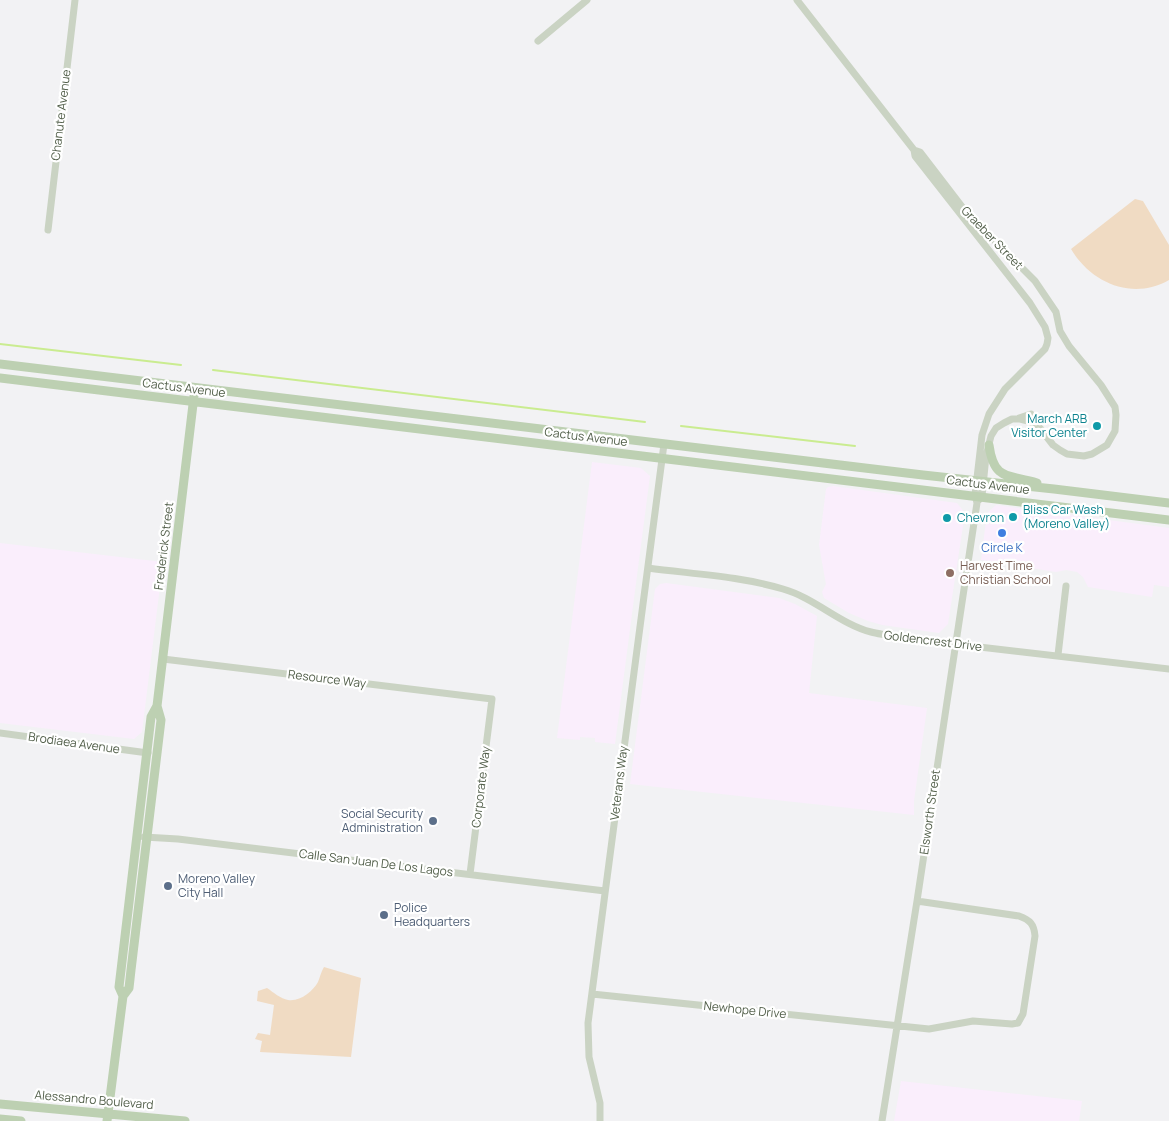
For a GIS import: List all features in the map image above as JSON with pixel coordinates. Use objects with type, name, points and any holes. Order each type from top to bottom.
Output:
[{"type":"main road","name":"Cactus Avenue","points":[[0,364],[1169,503]]},
{"type":"main road","name":"Cactus Avenue","points":[[0,378],[1169,520]]},
{"type":"main road","name":"Frederick Street","points":[[107,1118],[123,996],[129,988],[151,718],[157,706],[195,388]]},
{"type":"main road","points":[[989,445],[991,460],[994,466],[1003,474],[1009,478],[1026,480],[1054,489]]},
{"type":"main road","name":"Frederick Street","points":[[123,996],[119,987],[129,905],[161,720],[157,706]]},
{"type":"main road","points":[[129,905],[132,914],[127,964],[131,970]]},
{"type":"main road","name":"Alessandro Boulevard","points":[[0,1104],[107,1118],[185,1121]]},
{"type":"main road","points":[[0,1119],[21,1121]]},
{"type":"street","name":"Chanute Avenue","points":[[48,230],[75,0]]},
{"type":"street","points":[[538,41],[588,0]]},
{"type":"street","name":"Graeber Street","points":[[797,0],[914,150],[915,156],[1039,316],[1047,332],[1045,349],[1005,389],[989,414],[982,435],[980,481]]},
{"type":"street","name":"Graeber Street","points":[[914,150],[920,152],[966,212],[1035,281],[1056,312],[1060,331],[1069,346],[1101,385],[1115,408],[1116,424],[1107,445],[1092,454],[1076,456],[1053,445],[1036,423],[1016,419]]},
{"type":"street","points":[[980,481],[991,436],[996,428],[1012,419],[1030,414]]},
{"type":"street","name":"Veterans Way","points":[[600,1121],[600,1103],[588,1057],[587,1043],[605,891],[664,444]]},
{"type":"street","name":"Elsworth Street","points":[[882,1121],[980,481]]},
{"type":"street","name":"Goldencrest Drive","points":[[648,568],[742,581],[783,589],[804,597],[870,632],[1169,669]]},
{"type":"street","points":[[1058,655],[1066,586]]},
{"type":"street","name":"Resource Way","points":[[163,659],[492,699]]},
{"type":"street","name":"Corporate Way","points":[[470,874],[492,699]]},
{"type":"street","name":"Brodiaea Avenue","points":[[0,733],[148,754]]},
{"type":"street","name":"Calle San Juan De Los Lagos","points":[[142,837],[178,839],[605,891]]},
{"type":"street","name":"Newhope Drive","points":[[592,994],[928,1028],[973,1021],[1018,1023],[1022,1017],[1024,1007],[1035,936],[1030,920],[1019,916],[917,901]]},
{"type":"shaded area","points":[[1135,199],[1143,201],[1169,245],[1169,280],[1141,289],[1114,285],[1101,279],[1079,261],[1071,249]]},
{"type":"shaded area","points":[[592,462],[641,468],[650,476],[615,744],[595,742],[595,738],[580,737],[580,740],[557,738]]},
{"type":"shaded area","points":[[833,486],[957,503],[965,513],[948,624],[939,633],[882,625],[868,621],[849,613],[824,598],[822,592],[826,584],[819,545],[826,489]]},
{"type":"shaded area","points":[[996,505],[1169,528],[1169,587],[1154,585],[1152,597],[1088,587],[1083,577],[1077,572],[1066,570],[1056,572],[981,560],[987,513]]},
{"type":"shaded area","points":[[0,543],[163,562],[142,732],[134,739],[0,723]]},
{"type":"shaded area","points":[[666,583],[779,598],[817,616],[809,693],[927,708],[914,801],[914,815],[630,784],[655,589],[660,584]]},
{"type":"shaded area","points":[[324,967],[361,978],[351,1057],[260,1052],[262,1041],[255,1039],[258,1033],[270,1035],[274,1005],[257,1001],[258,991],[267,988],[285,999],[297,999],[313,989]]},
{"type":"shaded area","points":[[901,1081],[1082,1101],[1079,1121],[894,1121]]},
{"type":"waterway","points":[[0,344],[181,365]]},
{"type":"waterway","points":[[213,370],[645,422]]},
{"type":"waterway","points":[[681,426],[855,446]]},
{"type":"place","name":"March ARB Visitor Center","points":[[1097,426]]},
{"type":"place","name":"Bliss Car Wash (Moreno Valley)","points":[[1013,517]]},
{"type":"place","name":"Chevron","points":[[947,518]]},
{"type":"place","name":"Circle K","points":[[1002,533]]},
{"type":"place","name":"Harvest Time Christian School","points":[[950,573]]},
{"type":"place","name":"Social Security Administration","points":[[433,821]]},
{"type":"place","name":"Moreno Valley City Hall","points":[[168,886]]},
{"type":"place","name":"Police Headquarters","points":[[384,915]]}]
